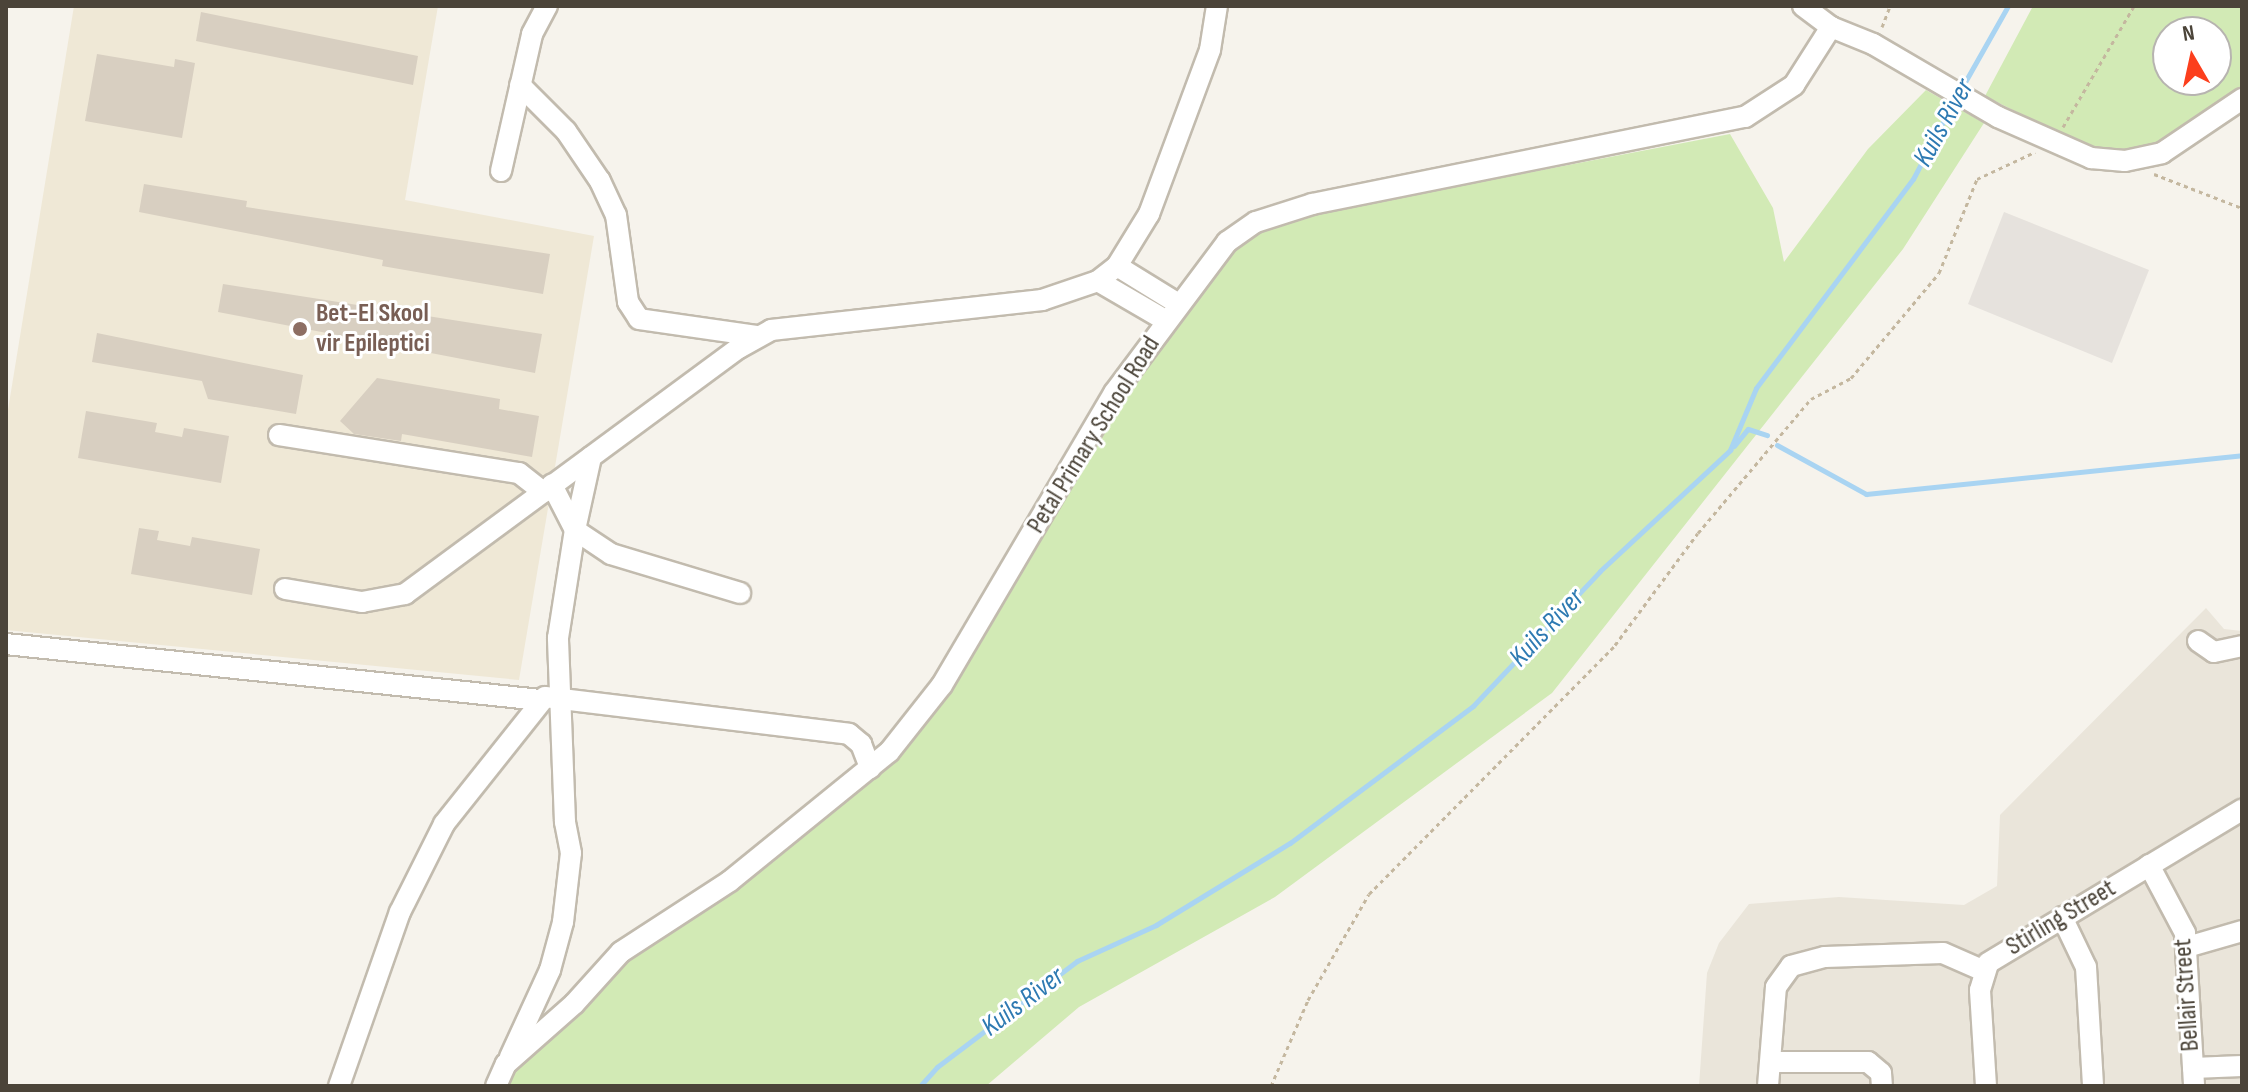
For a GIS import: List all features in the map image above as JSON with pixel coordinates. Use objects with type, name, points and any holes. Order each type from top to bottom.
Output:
[{"type":"street","points":[[501,171],[532,34],[547,6]]},
{"type":"street","points":[[285,589],[362,602],[395,599],[757,336],[802,322],[1042,300],[1098,281],[1117,266],[1149,214],[1210,50],[1217,6]]},
{"type":"street","points":[[1803,6],[1831,27],[1873,44],[1998,117],[2091,158],[2125,161],[2178,145],[2242,99]]},
{"type":"street","name":"Petal Primary School Road","points":[[496,1086],[506,1064],[574,1004],[621,952],[730,881],[870,768],[942,685],[1065,471],[1171,312],[1227,242],[1256,222],[1293,209],[1745,117],[1794,85],[1831,27]]},
{"type":"street","points":[[520,85],[566,131],[600,181],[616,215],[628,302],[639,319],[757,336]]},
{"type":"street","points":[[1117,266],[1171,312]]},
{"type":"street","points":[[1098,281],[1171,312]]},
{"type":"street","points":[[279,435],[519,473],[548,489],[575,530],[611,554],[740,593]]},
{"type":"street","points":[[506,1064],[547,979],[563,922],[571,853],[550,699],[575,530],[591,457]]},
{"type":"street","points":[[2198,641],[2214,652],[2242,646]]},
{"type":"street","points":[[6,644],[550,699],[849,734],[861,744],[870,768]]},
{"type":"street","points":[[339,1086],[400,912],[444,824],[550,699]]},
{"type":"street","name":"Stirling Street","points":[[1986,1086],[1982,970],[2062,917],[2242,810]]},
{"type":"street","name":"Bellair Street","points":[[2149,865],[2180,921],[2187,947],[2193,1077]]},
{"type":"street","points":[[2062,917],[2086,967],[2093,1086]]},
{"type":"street","points":[[2187,947],[2242,931]]},
{"type":"street","points":[[1768,1086],[1776,987],[1802,960],[1943,953],[1982,970]]},
{"type":"street","points":[[1771,1062],[1868,1062],[1881,1073],[1882,1086]]},
{"type":"street","points":[[2193,1077],[2242,1066]]},
{"type":"path","points":[[1873,44],[1890,6]]},
{"type":"path","points":[[1271,1086],[1308,1000],[1369,894],[1615,645],[1698,533],[1811,399],[1851,378],[1939,273],[1977,179],[2053,143],[2134,6]]},
{"type":"path","points":[[2125,161],[2242,208]]},
{"type":"shaded area","name":"Bet-El Skool vir Epileptici","points":[[74,6],[438,6],[405,200],[594,236],[519,680],[6,630],[6,422]]},
{"type":"shaded area","points":[[2004,212],[2149,270],[2112,363],[1968,304]]},
{"type":"shaded area","points":[[2206,608],[2224,629],[2242,631],[2242,1086],[1699,1086],[1707,973],[1719,943],[1749,904],[1839,897],[1964,905],[1997,886],[2000,815]]},
{"type":"green space","points":[[2033,6],[2242,6],[2242,90],[2185,134],[2136,152],[2092,150],[1985,96]]},
{"type":"green space","points":[[1926,90],[1984,123],[1903,249],[1552,693],[1275,897],[1079,1007],[986,1086],[506,1086],[513,1069],[604,975],[871,772],[1014,578],[1139,378],[1235,246],[1264,227],[1302,216],[1730,134],[1773,208],[1784,262],[1868,149]]},
{"type":"building","points":[[201,12],[418,56],[413,85],[196,41]]},
{"type":"building","points":[[97,54],[174,67],[175,59],[195,63],[182,138],[85,121]]},
{"type":"building","points":[[144,184],[247,201],[246,207],[550,254],[543,294],[382,266],[383,260],[139,212]]},
{"type":"building","points":[[223,284],[542,334],[535,373],[218,312]]},
{"type":"building","points":[[97,333],[303,375],[296,414],[208,399],[202,381],[92,362]]},
{"type":"building","points":[[377,378],[500,399],[499,409],[539,416],[532,457],[402,434],[401,441],[354,434],[340,421]]},
{"type":"building","points":[[86,411],[157,423],[155,432],[182,437],[184,428],[229,436],[221,483],[78,458]]},
{"type":"building","points":[[139,528],[159,531],[157,540],[190,546],[192,537],[260,549],[252,595],[131,574]]},
{"type":"waterway","name":"Kuils River","points":[[1961,89],[2008,6]]},
{"type":"waterway","name":"Kuils River","points":[[920,1086],[937,1067],[1077,961],[1156,925],[1290,843],[1473,706],[1600,571],[1730,450],[1756,388],[1913,179],[1956,97]]},
{"type":"waterway","points":[[1734,446],[1748,429],[1767,435]]},
{"type":"waterway","points":[[1777,445],[1866,494],[2242,455]]},
{"type":"place","name":"Bet-El Skool vir Epileptici","points":[[300,329]]}]
